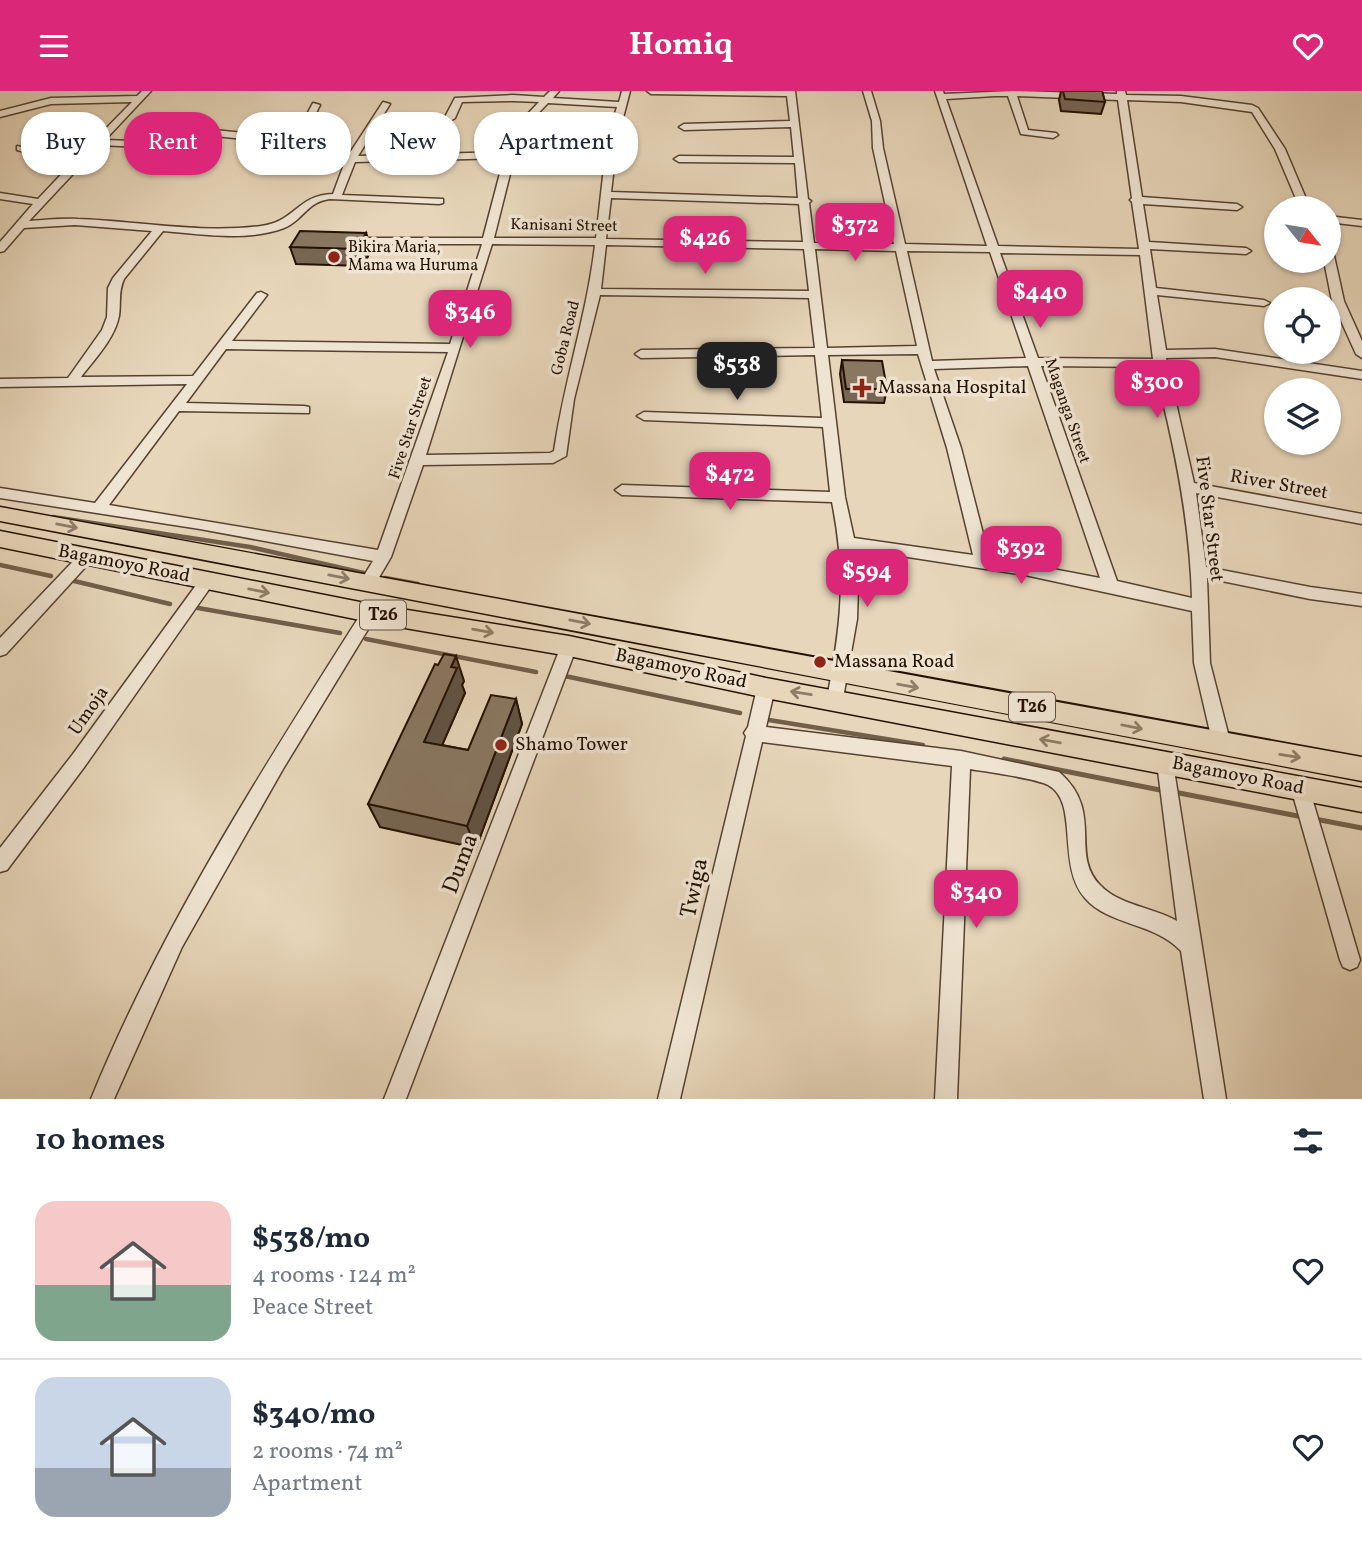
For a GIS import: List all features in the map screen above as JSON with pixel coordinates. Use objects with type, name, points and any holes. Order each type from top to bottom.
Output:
[{"type":"highway","name":"Bagamoyo Road","points":[[0,514],[841,674],[1362,769]]},
{"type":"highway","name":"Bagamoyo Road","points":[[0,539],[370,613],[569,646],[766,688],[836,699],[1362,800]]},
{"type":"street","points":[[51,101],[59,91]]},
{"type":"street","points":[[110,129],[147,91]]},
{"type":"street","name":"Goba Road","points":[[420,460],[553,458],[561,453],[568,399],[595,292],[612,141],[626,91]]},
{"type":"street","points":[[650,91],[791,92],[806,201],[814,295],[838,497],[848,543],[851,575],[836,699]]},
{"type":"street","points":[[867,91],[876,121],[878,148],[926,366],[954,448],[982,560]]},
{"type":"street","points":[[465,92],[488,92],[513,98]]},
{"type":"street","points":[[941,94],[1121,95],[1253,108],[1280,149],[1300,196]]},
{"type":"street","name":"Maganga Street","points":[[941,94],[962,165],[1034,362],[1110,584]]},
{"type":"street","points":[[1012,94],[1024,132],[1053,135]]},
{"type":"street","name":"Five Star Street","points":[[1121,95],[1160,358],[1188,487],[1199,571],[1202,663],[1223,745]]},
{"type":"street","points":[[454,112],[459,100],[551,96],[623,106]]},
{"type":"street","name":"Five Star Street","points":[[535,112],[551,96]]},
{"type":"street","points":[[0,114],[51,101],[139,99]]},
{"type":"street","points":[[381,112],[386,104]]},
{"type":"street","points":[[110,143],[160,145],[193,131],[293,141],[300,135],[316,105]]},
{"type":"street","points":[[0,107],[15,109]]},
{"type":"street","points":[[684,127],[796,124]]},
{"type":"street","points":[[351,159],[365,136]]},
{"type":"street","points":[[351,159],[474,157]]},
{"type":"street","points":[[679,159],[800,160]]},
{"type":"street","points":[[0,249],[66,175]]},
{"type":"street","points":[[337,195],[345,175]]},
{"type":"street","name":"Five Star Street","points":[[368,582],[383,558],[420,460],[488,241],[504,175]]},
{"type":"street","points":[[20,225],[75,222],[198,231],[273,228],[286,223],[309,200],[337,195],[357,199],[439,201]]},
{"type":"street","points":[[607,195],[806,201]]},
{"type":"street","points":[[0,196],[40,202]]},
{"type":"street","points":[[1135,200],[1237,207]]},
{"type":"street","points":[[1341,221],[1362,223]]},
{"type":"street","points":[[71,383],[108,330],[113,317],[114,288],[119,278],[160,228]]},
{"type":"street","name":"Kanisani Street","points":[[335,240],[1246,251]]},
{"type":"street","points":[[1332,273],[1338,300],[1362,354]]},
{"type":"street","points":[[1150,291],[1264,303]]},
{"type":"street","points":[[595,292],[814,295]]},
{"type":"street","points":[[98,509],[261,295]]},
{"type":"street","points":[[221,345],[454,348]]},
{"type":"street","points":[[642,354],[924,350]]},
{"type":"street","points":[[926,366],[1160,358],[1215,353],[1362,375]]},
{"type":"street","points":[[0,383],[71,383],[121,378],[195,380]]},
{"type":"street","points":[[177,407],[304,410]]},
{"type":"street","points":[[644,416],[829,423]]},
{"type":"street","name":"River Street","points":[[1188,487],[1362,519]]},
{"type":"street","points":[[622,490],[838,497]]},
{"type":"street","points":[[0,493],[200,524],[383,558]]},
{"type":"street","points":[[848,543],[982,560],[1110,584],[1199,606]]},
{"type":"street","points":[[0,649],[85,558]]},
{"type":"street","points":[[1199,571],[1310,593],[1362,600]]},
{"type":"street","name":"Umoja","points":[[0,863],[79,760],[208,581]]},
{"type":"street","points":[[102,1099],[175,940],[276,763],[370,613]]},
{"type":"street","name":"Duma","points":[[395,1099],[569,646]]},
{"type":"street","name":"Twiga","points":[[669,1099],[766,688]]},
{"type":"street","points":[[754,733],[961,759],[1053,778],[1065,786],[1078,823],[1082,876],[1096,897],[1124,912],[1174,930],[1191,946]]},
{"type":"street","points":[[946,1099],[961,759]]},
{"type":"street","points":[[1166,763],[1215,1099]]},
{"type":"street","points":[[1300,788],[1350,960]]},
{"type":"building","points":[[1063,91],[1102,91],[1105,102],[1065,99]]},
{"type":"building","points":[[300,231],[366,233],[358,249],[290,247]]},
{"type":"building","points":[[842,360],[882,361],[887,389],[846,389]]},
{"type":"building","points":[[444,654],[456,656],[451,667],[457,668],[424,742],[468,750],[491,695],[516,699],[467,826],[368,804],[435,664],[438,665]]},
{"type":"waterway","points":[[53,517],[250,547],[368,574]]},
{"type":"waterway","points":[[0,565],[51,576]]},
{"type":"waterway","points":[[385,578],[418,584]]},
{"type":"waterway","points":[[70,580],[170,604]]},
{"type":"waterway","points":[[198,608],[340,633]]},
{"type":"waterway","points":[[366,639],[536,672]]},
{"type":"waterway","points":[[560,675],[740,713]]},
{"type":"waterway","points":[[769,720],[923,745]]},
{"type":"waterway","points":[[1004,759],[1165,791]]},
{"type":"waterway","points":[[1174,792],[1303,817]]},
{"type":"waterway","points":[[1315,819],[1362,828]]},
{"type":"place","name":"Bikira Maria, Mama wa Huruma","points":[[334,257]]},
{"type":"place","name":"Massana Hospital","points":[[862,388]]},
{"type":"place","name":"Massana Road","points":[[820,662]]},
{"type":"place","name":"Shamo Tower","points":[[501,745]]}]
